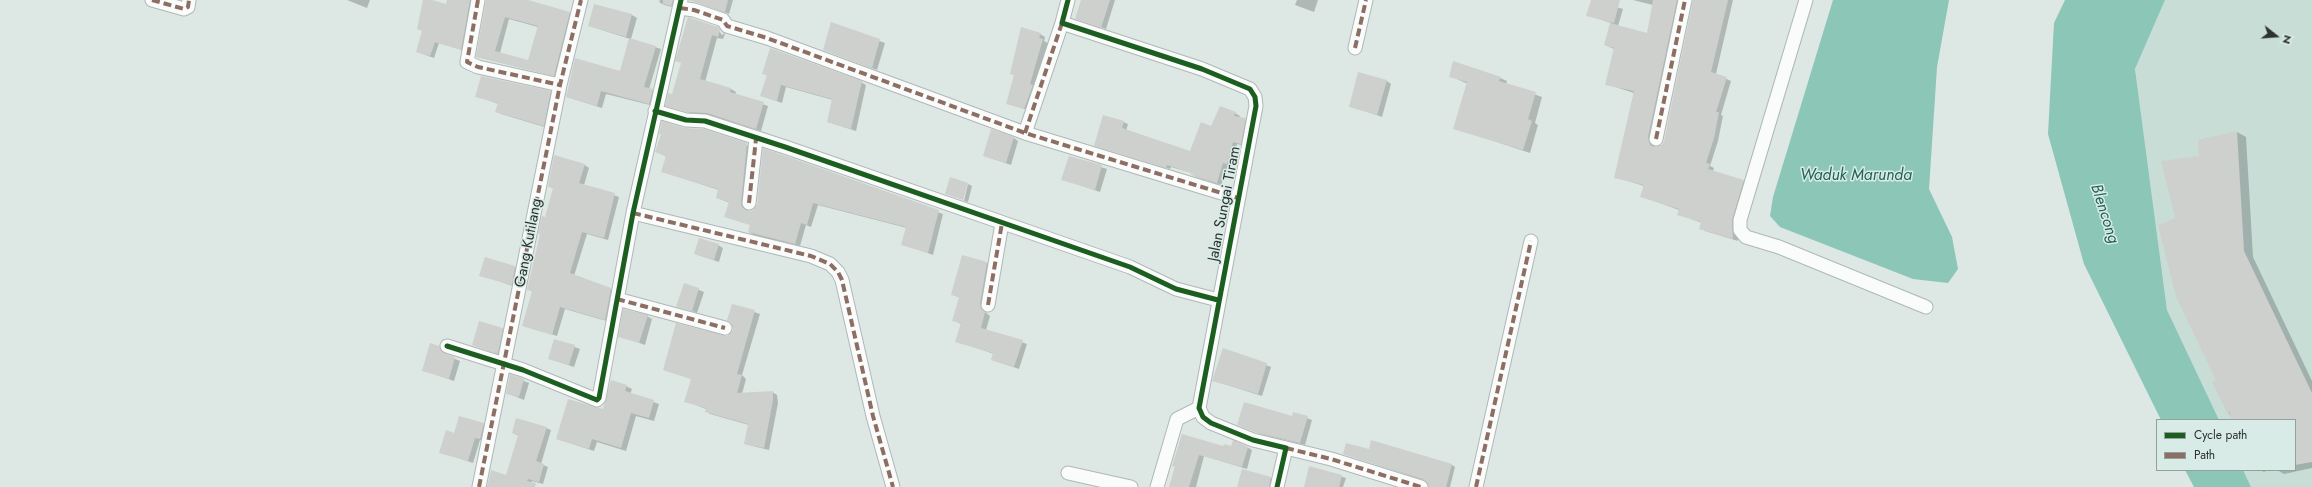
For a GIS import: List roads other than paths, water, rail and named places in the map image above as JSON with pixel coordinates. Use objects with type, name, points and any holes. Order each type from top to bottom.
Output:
[{"type":"street","points":[[152,0],[184,9],[188,7],[190,0]]},
{"type":"street","points":[[478,0],[467,62],[478,67],[560,85]]},
{"type":"street","name":"Gang Kutilang","points":[[479,487],[560,85],[581,0]]},
{"type":"street","points":[[1025,132],[1062,23],[1068,0]]},
{"type":"street","points":[[1355,48],[1366,0]]},
{"type":"street","points":[[1656,139],[1684,0]]},
{"type":"street","points":[[1806,0],[1740,220],[1740,230],[1746,237],[1779,247],[1926,307]]},
{"type":"street","points":[[447,346],[503,365],[523,370],[597,400],[600,396],[633,213],[680,4],[723,20],[727,26],[767,38],[1025,132],[1238,198]]},
{"type":"street","name":"Jalan Sungai Tiram","points":[[1062,23],[1202,69],[1250,89],[1255,97],[1256,106],[1218,300],[1199,408]]},
{"type":"street","points":[[655,111],[686,120],[705,121],[756,139],[785,147],[1130,267],[1176,289],[1218,300]]},
{"type":"street","points":[[749,203],[756,139]]},
{"type":"street","points":[[633,213],[811,256],[830,264],[838,272],[842,280],[873,416],[893,487]]},
{"type":"street","points":[[988,305],[1002,222]]},
{"type":"street","points":[[1476,487],[1532,241]]},
{"type":"street","points":[[617,299],[725,328]]},
{"type":"street","points":[[1157,487],[1177,419],[1199,408],[1203,417],[1211,423],[1253,440],[1331,459],[1421,487]]},
{"type":"street","points":[[1277,487],[1286,448]]},
{"type":"street","points":[[1068,473],[1131,487]]},
{"type":"water","name":"Waduk Marunda","points":[[1833,0],[1949,0],[1937,67],[1929,189],[1952,237],[1958,269],[1948,283],[1913,279],[1780,227],[1770,216],[1773,197]]},
{"type":"water","name":"Blencong","points":[[2065,0],[2165,0],[2135,69],[2167,310],[2219,419],[2161,419],[2084,264],[2048,134],[2054,23]]},
{"type":"water","points":[[2186,471],[2243,471],[2251,487],[2194,487]]}]
